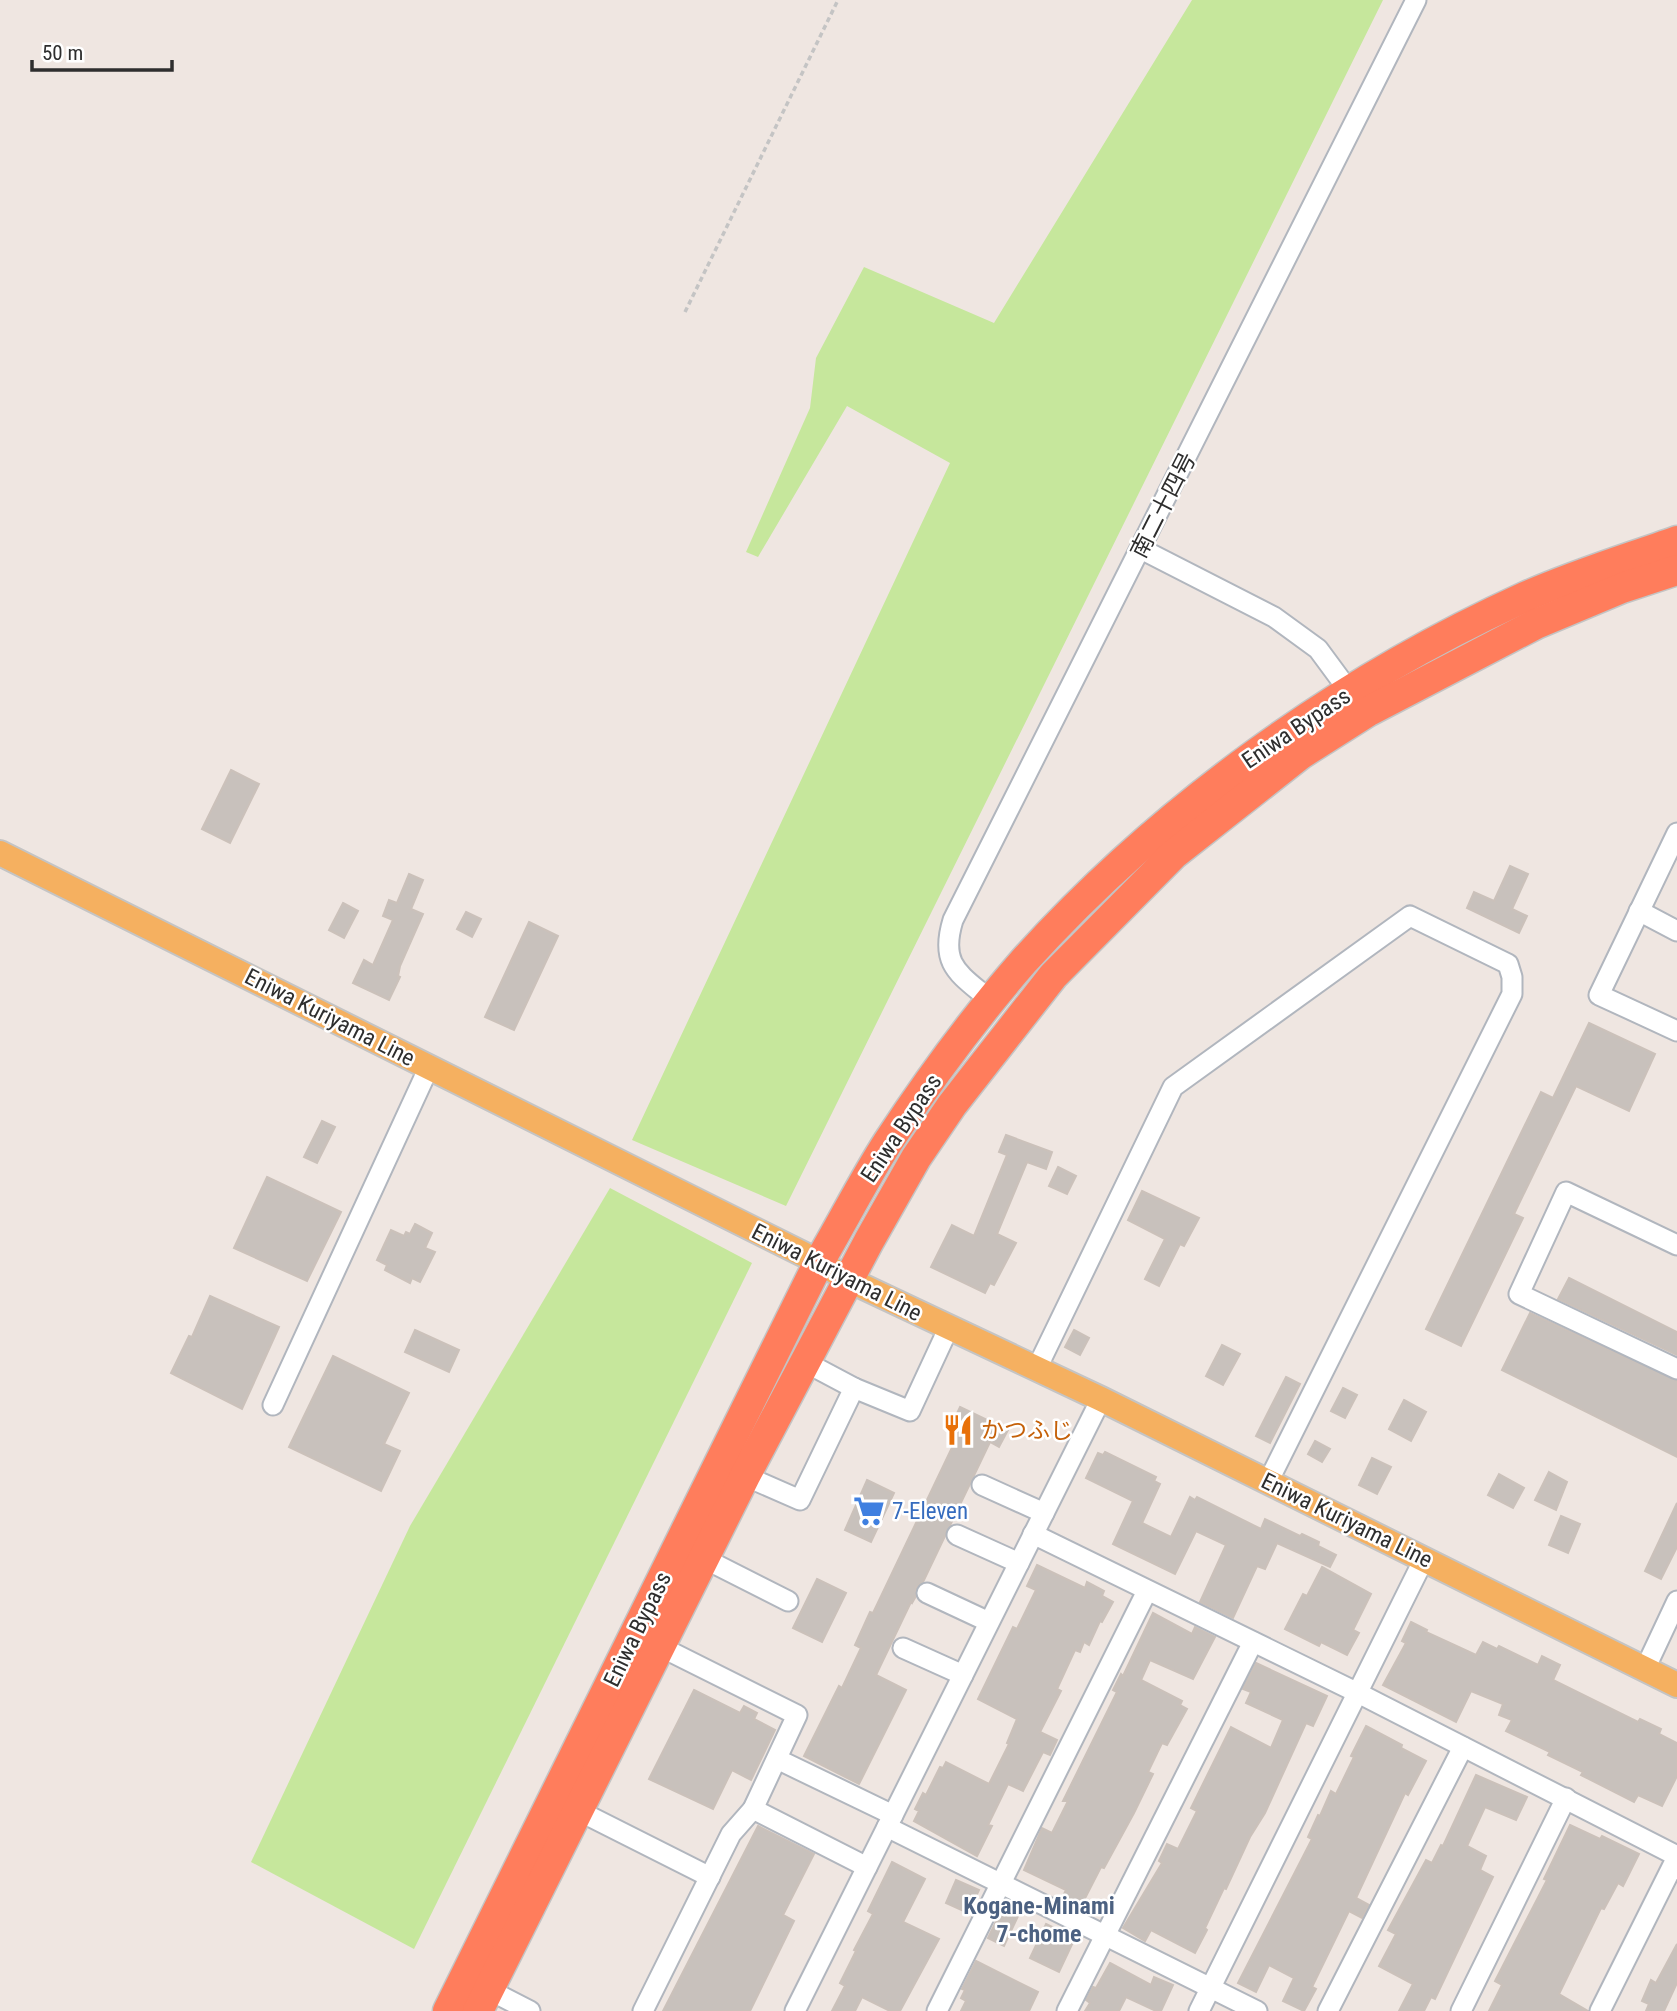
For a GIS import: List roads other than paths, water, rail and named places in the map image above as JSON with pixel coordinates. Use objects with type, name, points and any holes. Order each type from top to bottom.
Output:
[{"type":"highway","name":"Eniwa Bypass","points":[[448,2011],[819,1262],[887,1143],[991,1001],[1023,962],[1104,879],[1224,777],[1349,691],[1437,641],[1527,596],[1677,541]]},
{"type":"highway","name":"Eniwa Bypass","points":[[484,2000],[745,1476],[916,1158],[992,1053],[1053,976],[1174,854],[1301,754],[1367,712],[1536,624],[1622,588],[1677,570]]},
{"type":"main road","name":"Eniwa Kuriyama Line","points":[[0,853],[819,1262],[849,1280],[1101,1399],[1677,1685]]},
{"type":"street","name":"南二十四号","points":[[991,1001],[951,966],[948,950],[951,927],[1416,0]]},
{"type":"street","points":[[1141,549],[1273,617],[1318,649],[1349,691]]},
{"type":"street","points":[[1677,833],[1599,995],[1677,1031]]},
{"type":"street","points":[[1639,911],[1677,931]]},
{"type":"street","points":[[1037,1368],[1173,1087],[1410,916],[1508,964],[1512,977],[1512,994],[1268,1482]]},
{"type":"street","points":[[273,1405],[429,1067]]},
{"type":"street","points":[[1677,1245],[1566,1192],[1519,1294],[1677,1369]]},
{"type":"street","points":[[805,1362],[854,1388],[910,1412],[949,1327]]},
{"type":"street","points":[[745,1476],[800,1500],[854,1388]]},
{"type":"street","points":[[796,2011],[1101,1399]]},
{"type":"street","points":[[982,1485],[1044,1513]]},
{"type":"street","points":[[1033,1534],[1358,1693],[1677,1856],[1600,2011]]},
{"type":"street","points":[[957,1535],[1019,1563]]},
{"type":"street","points":[[705,1559],[788,1601]]},
{"type":"street","points":[[1199,2011],[1424,1559]]},
{"type":"street","points":[[937,2011],[1147,1591]]},
{"type":"street","points":[[927,1593],[989,1622]]},
{"type":"street","points":[[1644,1669],[1677,1601]]},
{"type":"street","points":[[1067,2011],[1253,1642]]},
{"type":"street","points":[[643,2011],[731,1834],[753,1809],[797,1716],[662,1647]]},
{"type":"street","points":[[903,1648],[963,1675]]},
{"type":"street","points":[[1328,2011],[1463,1747]]},
{"type":"street","points":[[777,1759],[1000,1884],[1257,2011]]},
{"type":"street","points":[[1461,2011],[1566,1798]]},
{"type":"street","points":[[753,1809],[867,1867]]},
{"type":"street","points":[[579,1811],[710,1877]]},
{"type":"street","points":[[484,2000],[530,2011]]},
{"type":"place","name":"かつふじ","points":[[958,1430]]},
{"type":"place","name":"7-Eleven","points":[[869,1511]]},
{"type":"district","name":"Kogane-Minami 7-chome","points":[[1039,1920]]}]
